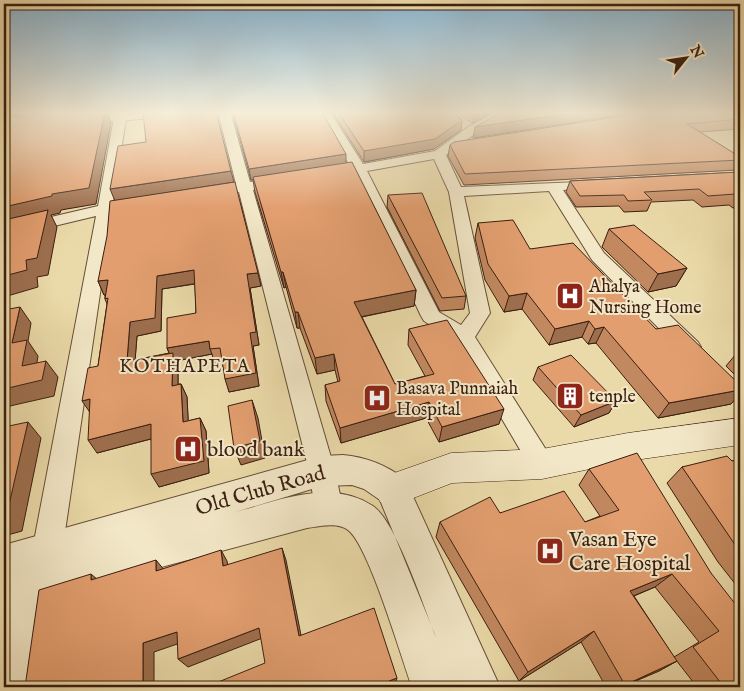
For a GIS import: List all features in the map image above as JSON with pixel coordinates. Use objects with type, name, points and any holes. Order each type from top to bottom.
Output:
[{"type":"main road","points":[[393,490],[451,468],[636,459],[740,431]]},
{"type":"street","points":[[47,552],[116,144]]},
{"type":"street","points":[[233,144],[322,471],[328,509]]},
{"type":"street","points":[[344,144],[359,169],[431,316],[464,337],[542,464]]},
{"type":"street","points":[[312,176],[359,169],[445,151],[460,144]]},
{"type":"street","points":[[445,151],[456,192],[480,313],[464,337]]},
{"type":"street","points":[[189,196],[293,180]]},
{"type":"street","points":[[456,192],[613,183]]},
{"type":"street","points":[[554,187],[598,256],[705,361]]},
{"type":"street","points":[[4,233],[104,209],[151,201]]},
{"type":"street","name":"Old Club Road","points":[[11,579],[47,552],[322,471],[345,468],[361,471],[378,478],[393,490]]},
{"type":"street","points":[[393,490],[478,687]]},
{"type":"street","name":"Old Club Road","points":[[11,579],[307,511],[328,509],[347,511],[362,519],[380,545],[434,687]]},
{"type":"street","points":[[11,579],[12,687]]},
{"type":"building","points":[[4,144],[98,144],[89,188],[52,194],[52,196],[4,207]]},
{"type":"building","points":[[130,144],[224,144],[231,171],[110,189],[118,146]]},
{"type":"building","points":[[242,144],[340,144],[346,154],[249,169]]},
{"type":"building","points":[[359,144],[404,144],[364,151]]},
{"type":"building","points":[[720,144],[740,157],[740,160],[465,174],[450,145]]},
{"type":"building","points":[[352,162],[416,290],[354,302],[395,384],[434,374],[409,329],[447,320],[504,409],[442,427],[429,402],[340,428],[325,385],[340,381],[334,354],[315,358],[298,312],[295,312],[283,272],[281,272],[253,177]]},
{"type":"building","points":[[740,172],[740,198],[735,194],[708,196],[699,189],[644,192],[652,200],[628,201],[624,195],[580,196],[570,181]]},
{"type":"building","points":[[235,182],[258,273],[247,274],[256,332],[250,333],[256,373],[225,379],[220,348],[210,349],[209,341],[167,348],[167,318],[196,313],[194,270],[157,276],[155,318],[130,322],[127,361],[173,353],[172,386],[181,384],[183,422],[200,418],[204,461],[151,474],[151,424],[88,440],[90,399],[82,401],[88,368],[98,366],[108,298],[105,299],[108,280],[98,281],[107,236],[110,201]]},
{"type":"building","points":[[422,193],[466,296],[442,298],[388,195]]},
{"type":"building","points":[[48,210],[37,258],[26,260],[27,270],[4,276],[4,220]]},
{"type":"building","points":[[513,220],[530,249],[573,243],[656,329],[678,325],[740,385],[740,390],[669,403],[604,327],[595,329],[589,321],[555,329],[527,293],[509,296],[488,264],[478,223]]},
{"type":"building","points":[[634,225],[687,268],[658,274],[609,229]]},
{"type":"building","points":[[20,307],[12,343],[27,340],[22,366],[46,361],[42,380],[4,389],[4,310]]},
{"type":"building","points":[[571,355],[616,401],[581,415],[538,367]]},
{"type":"building","points":[[252,400],[260,441],[234,448],[228,406]]},
{"type":"building","points":[[28,422],[6,518],[4,518],[4,427]]},
{"type":"building","points":[[637,453],[711,573],[740,610],[739,687],[724,687],[693,647],[719,631],[672,574],[630,591],[677,661],[625,685],[594,631],[528,672],[440,522],[490,497],[500,513],[564,491],[585,522],[619,510],[589,469]]},
{"type":"building","points":[[727,456],[732,461],[740,459],[740,552],[682,467]]},
{"type":"building","points":[[282,548],[299,636],[374,608],[397,678],[389,681],[391,687],[206,687],[265,663],[259,628],[178,659],[177,632],[143,643],[143,687],[25,687],[39,590],[91,574],[91,580],[156,560],[156,571],[221,550],[223,566]]},
{"type":"place","name":"Ahalya Nursing Home","points":[[570,296]]},
{"type":"place","name":"tenple","points":[[570,396]]},
{"type":"place","name":"Basava Punnaiah Hospital","points":[[377,398]]},
{"type":"place","name":"blood bank","points":[[188,449]]},
{"type":"place","name":"Vasan Eye Care Hospital","points":[[550,551]]},
{"type":"district","name":"KOTHAPETA","points":[[185,365]]}]
